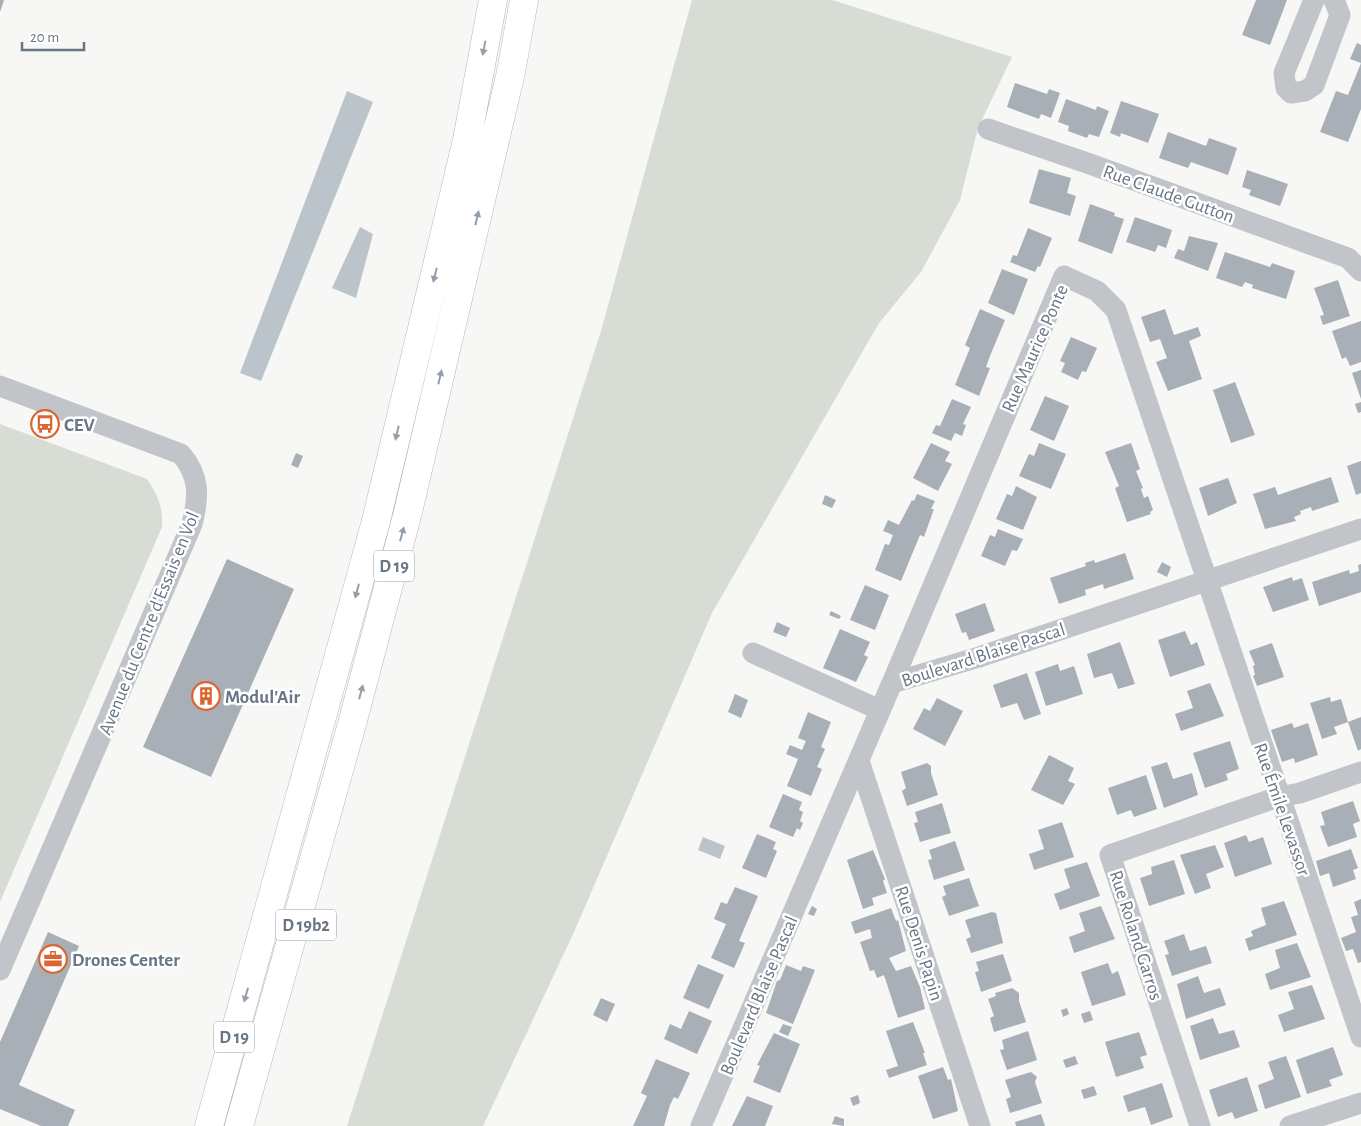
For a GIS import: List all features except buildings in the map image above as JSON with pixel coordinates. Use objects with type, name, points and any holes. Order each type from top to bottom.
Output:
[{"type":"main road","name":"D 19","points":[[209,1126],[376,521],[467,140],[493,0]]},
{"type":"main road","name":"D 19","points":[[239,1126],[352,724],[408,512],[511,72],[524,0]]},
{"type":"main road","name":"D 19b2","points":[[256,1126],[270,1078],[352,724]]},
{"type":"street","points":[[1314,0],[1284,72],[1286,88],[1291,93],[1305,91],[1314,85],[1340,15],[1334,0]]},
{"type":"street","name":"Rue Claude Gutton","points":[[988,129],[1090,164],[1355,264]]},
{"type":"street","name":"Rue Maurice Ponte","points":[[892,683],[1064,276],[1097,291],[1116,310],[1206,581]]},
{"type":"street","name":"Avenue du Centre d'Essais en Vol","points":[[0,386],[176,452],[188,462],[193,472],[198,492],[192,524],[0,970]]},
{"type":"street","name":"Boulevard Blaise Pascal","points":[[701,1126],[892,683],[979,657],[1361,529]]},
{"type":"street","name":"Rue Émile Levassor","points":[[1206,581],[1361,1037]]},
{"type":"street","points":[[753,653],[880,710]]},
{"type":"street","name":"Rue Denis Papin","points":[[859,760],[980,1126]]},
{"type":"street","points":[[1278,797],[1300,793],[1361,772]]},
{"type":"street","name":"Rue Roland Garros","points":[[1200,1126],[1110,855],[1278,797]]},
{"type":"street","points":[[1290,1126],[1361,1103]]},
{"type":"shaded area","points":[[692,0],[832,0],[1012,57],[978,128],[960,200],[921,272],[879,323],[712,613],[574,932],[483,1126],[347,1126],[601,331]]},
{"type":"shaded area","points":[[347,91],[373,102],[261,381],[240,373]]},
{"type":"shaded area","points":[[360,227],[373,234],[356,298],[332,288]]},
{"type":"shaded area","points":[[0,424],[147,479],[159,502],[162,513],[162,527],[0,902]]},
{"type":"shaded area","points":[[703,837],[725,846],[720,859],[698,850]]},
{"type":"place","name":"CEV","points":[[45,424]]},
{"type":"place","name":"Modul'Air","points":[[206,696]]},
{"type":"place","name":"Drones Center","points":[[53,959]]}]
